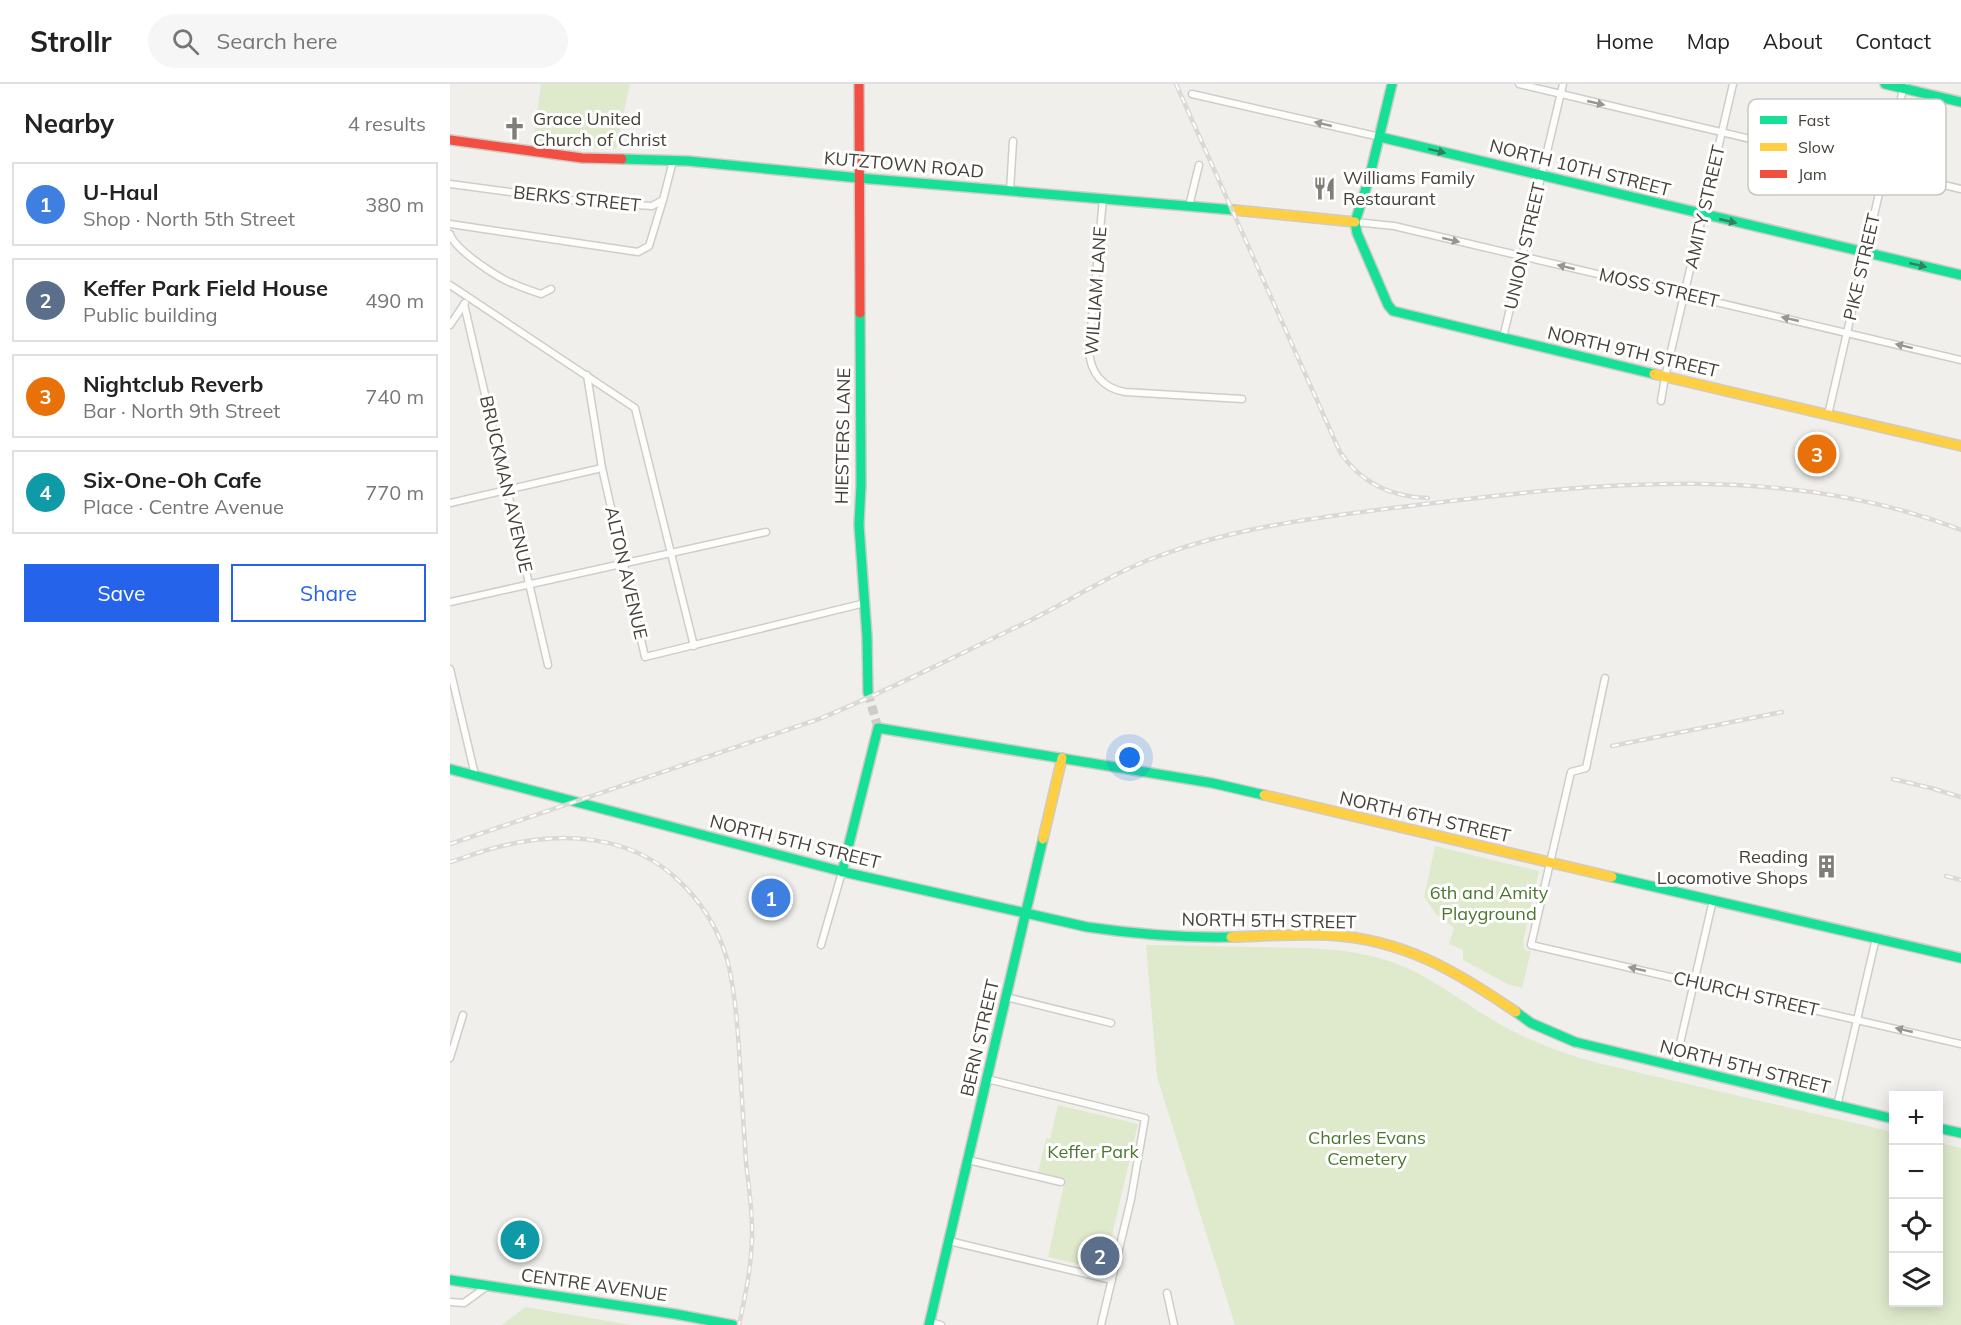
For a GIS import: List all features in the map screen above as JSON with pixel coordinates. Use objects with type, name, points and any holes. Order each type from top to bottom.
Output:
[{"type":"main road","name":"HIESTERS LANE","points":[[860,84],[861,484],[859,525],[865,603],[868,693]]},
{"type":"main road","points":[[1355,222],[1370,179],[1392,84]]},
{"type":"main road","points":[[1885,84],[1904,86],[1961,102]]},
{"type":"main road","name":"NORTH 10TH STREET","points":[[1380,137],[1961,275]]},
{"type":"main road","name":"KUTZTOWN ROAD","points":[[450,141],[582,158],[688,161],[1355,222]]},
{"type":"main road","name":"NORTH 9TH STREET","points":[[1355,222],[1357,233],[1391,309],[1404,315],[1961,446]]},
{"type":"main road","name":"NORTH 6TH STREET","points":[[842,872],[878,728],[1215,784],[1961,958]]},
{"type":"main road","name":"BERN STREET","points":[[929,1324],[1062,758]]},
{"type":"main road","name":"NORTH 5TH STREET","points":[[450,769],[692,833],[721,838],[842,872],[1087,927],[1164,936],[1234,938],[1320,935],[1371,940],[1405,950],[1444,966],[1553,1034],[1714,1077],[1889,1118]]},
{"type":"main road","points":[[1943,1129],[1961,1133]]},
{"type":"main road","name":"CENTRE AVENUE","points":[[450,1280],[733,1325]]},
{"type":"street","points":[[1519,84],[1748,139]]},
{"type":"street","name":"UNION STREET","points":[[1503,338],[1563,84]]},
{"type":"street","name":"AMITY STREET","points":[[1661,400],[1733,84]]},
{"type":"street","name":"NORTH 10TH STREET","points":[[1192,94],[1380,137]]},
{"type":"street","points":[[1010,191],[1013,141]]},
{"type":"street","name":"BERKS STREET","points":[[450,184],[586,202],[652,206],[663,200],[673,161]]},
{"type":"street","points":[[1189,206],[1199,165]]},
{"type":"street","points":[[1946,185],[1961,189]]},
{"type":"street","name":"PIKE STREET","points":[[1828,415],[1878,195]]},
{"type":"street","name":"WILLIAM LANE","points":[[1103,199],[1089,350],[1096,376],[1119,391],[1242,399]]},
{"type":"street","points":[[450,224],[638,252],[649,246],[663,200]]},
{"type":"street","name":"MOSS STREET","points":[[1355,222],[1394,226],[1961,360]]},
{"type":"street","points":[[450,234],[462,252],[511,284],[541,294],[551,289]]},
{"type":"street","points":[[450,285],[635,408],[694,646],[865,603]]},
{"type":"street","points":[[450,325],[468,297]]},
{"type":"street","name":"BRUCKMAN AVENUE","points":[[464,304],[548,665]]},
{"type":"street","name":"ALTON AVENUE","points":[[587,375],[602,468],[645,657],[694,646]]},
{"type":"street","points":[[450,503],[602,468]]},
{"type":"street","points":[[450,602],[766,532]]},
{"type":"street","points":[[450,669],[475,775]]},
{"type":"street","points":[[1550,863],[1571,772],[1586,768],[1605,678]]},
{"type":"street","name":"CHURCH STREET","points":[[1550,863],[1531,945],[1961,1044]]},
{"type":"street","points":[[821,945],[842,872]]},
{"type":"street","points":[[1675,1065],[1713,900]]},
{"type":"street","points":[[1837,1106],[1876,938]]},
{"type":"street","points":[[1006,997],[1111,1023]]},
{"type":"street","points":[[450,1058],[464,1015]]},
{"type":"street","points":[[987,1079],[1145,1118],[1131,1199],[1101,1325]]},
{"type":"street","points":[[968,1160],[1061,1182]]},
{"type":"street","points":[[949,1241],[1112,1280]]},
{"type":"street","points":[[450,1302],[464,1303],[489,1286]]},
{"type":"street","points":[[1167,1293],[1174,1325]]},
{"type":"street","points":[[929,1324],[941,1325]]},
{"type":"green space","points":[[541,84],[630,84],[616,149],[533,143]]},
{"type":"green space","name":"6th and Amity Playground","points":[[1435,846],[1539,871],[1523,942],[1525,950],[1531,951],[1522,988],[1507,984],[1463,960],[1463,950],[1449,944],[1454,928],[1436,914],[1424,897]]},
{"type":"green space","name":"Charles Evans Cemetery","points":[[1146,945],[1335,950],[1390,961],[1440,986],[1505,1027],[1531,1040],[1571,1055],[1889,1131],[1889,1307],[1943,1307],[1943,1144],[1961,1148],[1961,1325],[1235,1325],[1157,1077]]},
{"type":"green space","name":"Keffer Park","points":[[1058,1105],[1138,1124],[1104,1270],[1048,1257],[1065,1179],[1038,1173],[1046,1138],[1050,1139]]},
{"type":"green space","points":[[525,1307],[632,1325],[502,1325]]},
{"type":"tunnel","points":[[868,693],[878,728]]},
{"type":"railway","points":[[1176,84],[1340,452],[1357,472],[1378,486],[1402,495],[1428,498]]},
{"type":"railway","points":[[450,844],[819,719],[858,703],[1047,612],[1142,562],[1190,545],[1254,529],[1319,518],[1485,497],[1622,485],[1691,484],[1760,486],[1828,494],[1895,508],[1961,530]]},
{"type":"railway","points":[[1612,746],[1782,712]]},
{"type":"railway","points":[[1893,779],[1961,797]]},
{"type":"railway","points":[[450,862],[525,841],[572,838],[595,840],[617,845],[658,864],[686,887],[708,916],[727,959],[738,1029],[752,1230],[749,1272],[739,1325]]},
{"type":"railway","points":[[1946,876],[1961,880]]},
{"type":"traffic: fast","points":[[1392,84],[1369,179],[1355,222],[1357,233],[1388,305],[1393,311],[1654,374]]},
{"type":"traffic: fast","points":[[1885,84],[1961,102]]},
{"type":"traffic: fast","points":[[1380,137],[1961,275]]},
{"type":"traffic: fast","points":[[622,159],[688,161],[1234,210]]},
{"type":"traffic: fast","points":[[860,313],[861,485],[859,525],[867,636],[868,693]]},
{"type":"traffic: fast","points":[[842,872],[878,728],[1212,783],[1264,795]]},
{"type":"traffic: fast","points":[[450,769],[848,873],[1087,927],[1159,935],[1231,937]]},
{"type":"traffic: fast","points":[[929,1325],[1043,839]]},
{"type":"traffic: fast","points":[[1612,877],[1961,958]]},
{"type":"traffic: fast","points":[[1516,1012],[1531,1023],[1575,1042],[1889,1118]]},
{"type":"traffic: fast","points":[[1943,1129],[1961,1133]]},
{"type":"traffic: fast","points":[[450,1280],[733,1325]]},
{"type":"traffic: slow","points":[[1234,210],[1355,222]]},
{"type":"traffic: slow","points":[[1654,374],[1961,446]]},
{"type":"traffic: slow","points":[[1043,839],[1062,758]]},
{"type":"traffic: slow","points":[[1264,795],[1612,877]]},
{"type":"traffic: slow","points":[[1231,937],[1328,935],[1381,943],[1405,950],[1450,971],[1516,1012]]},
{"type":"traffic: jam","points":[[859,84],[860,313]]},
{"type":"traffic: jam","points":[[450,140],[582,158],[622,159]]},
{"type":"place","name":"Grace United Church of Christ","points":[[515,129]]},
{"type":"place","name":"Williams Family Restaurant","points":[[1325,188]]},
{"type":"place","name":"Nightclub Reverb","points":[[1817,454]]},
{"type":"place","name":"Reading Locomotive Shops","points":[[1826,867]]},
{"type":"place","name":"U-Haul","points":[[771,898]]},
{"type":"place","name":"Six-One-Oh Cafe","points":[[520,1240]]},
{"type":"place","name":"Keffer Park Field House","points":[[1100,1256]]}]
